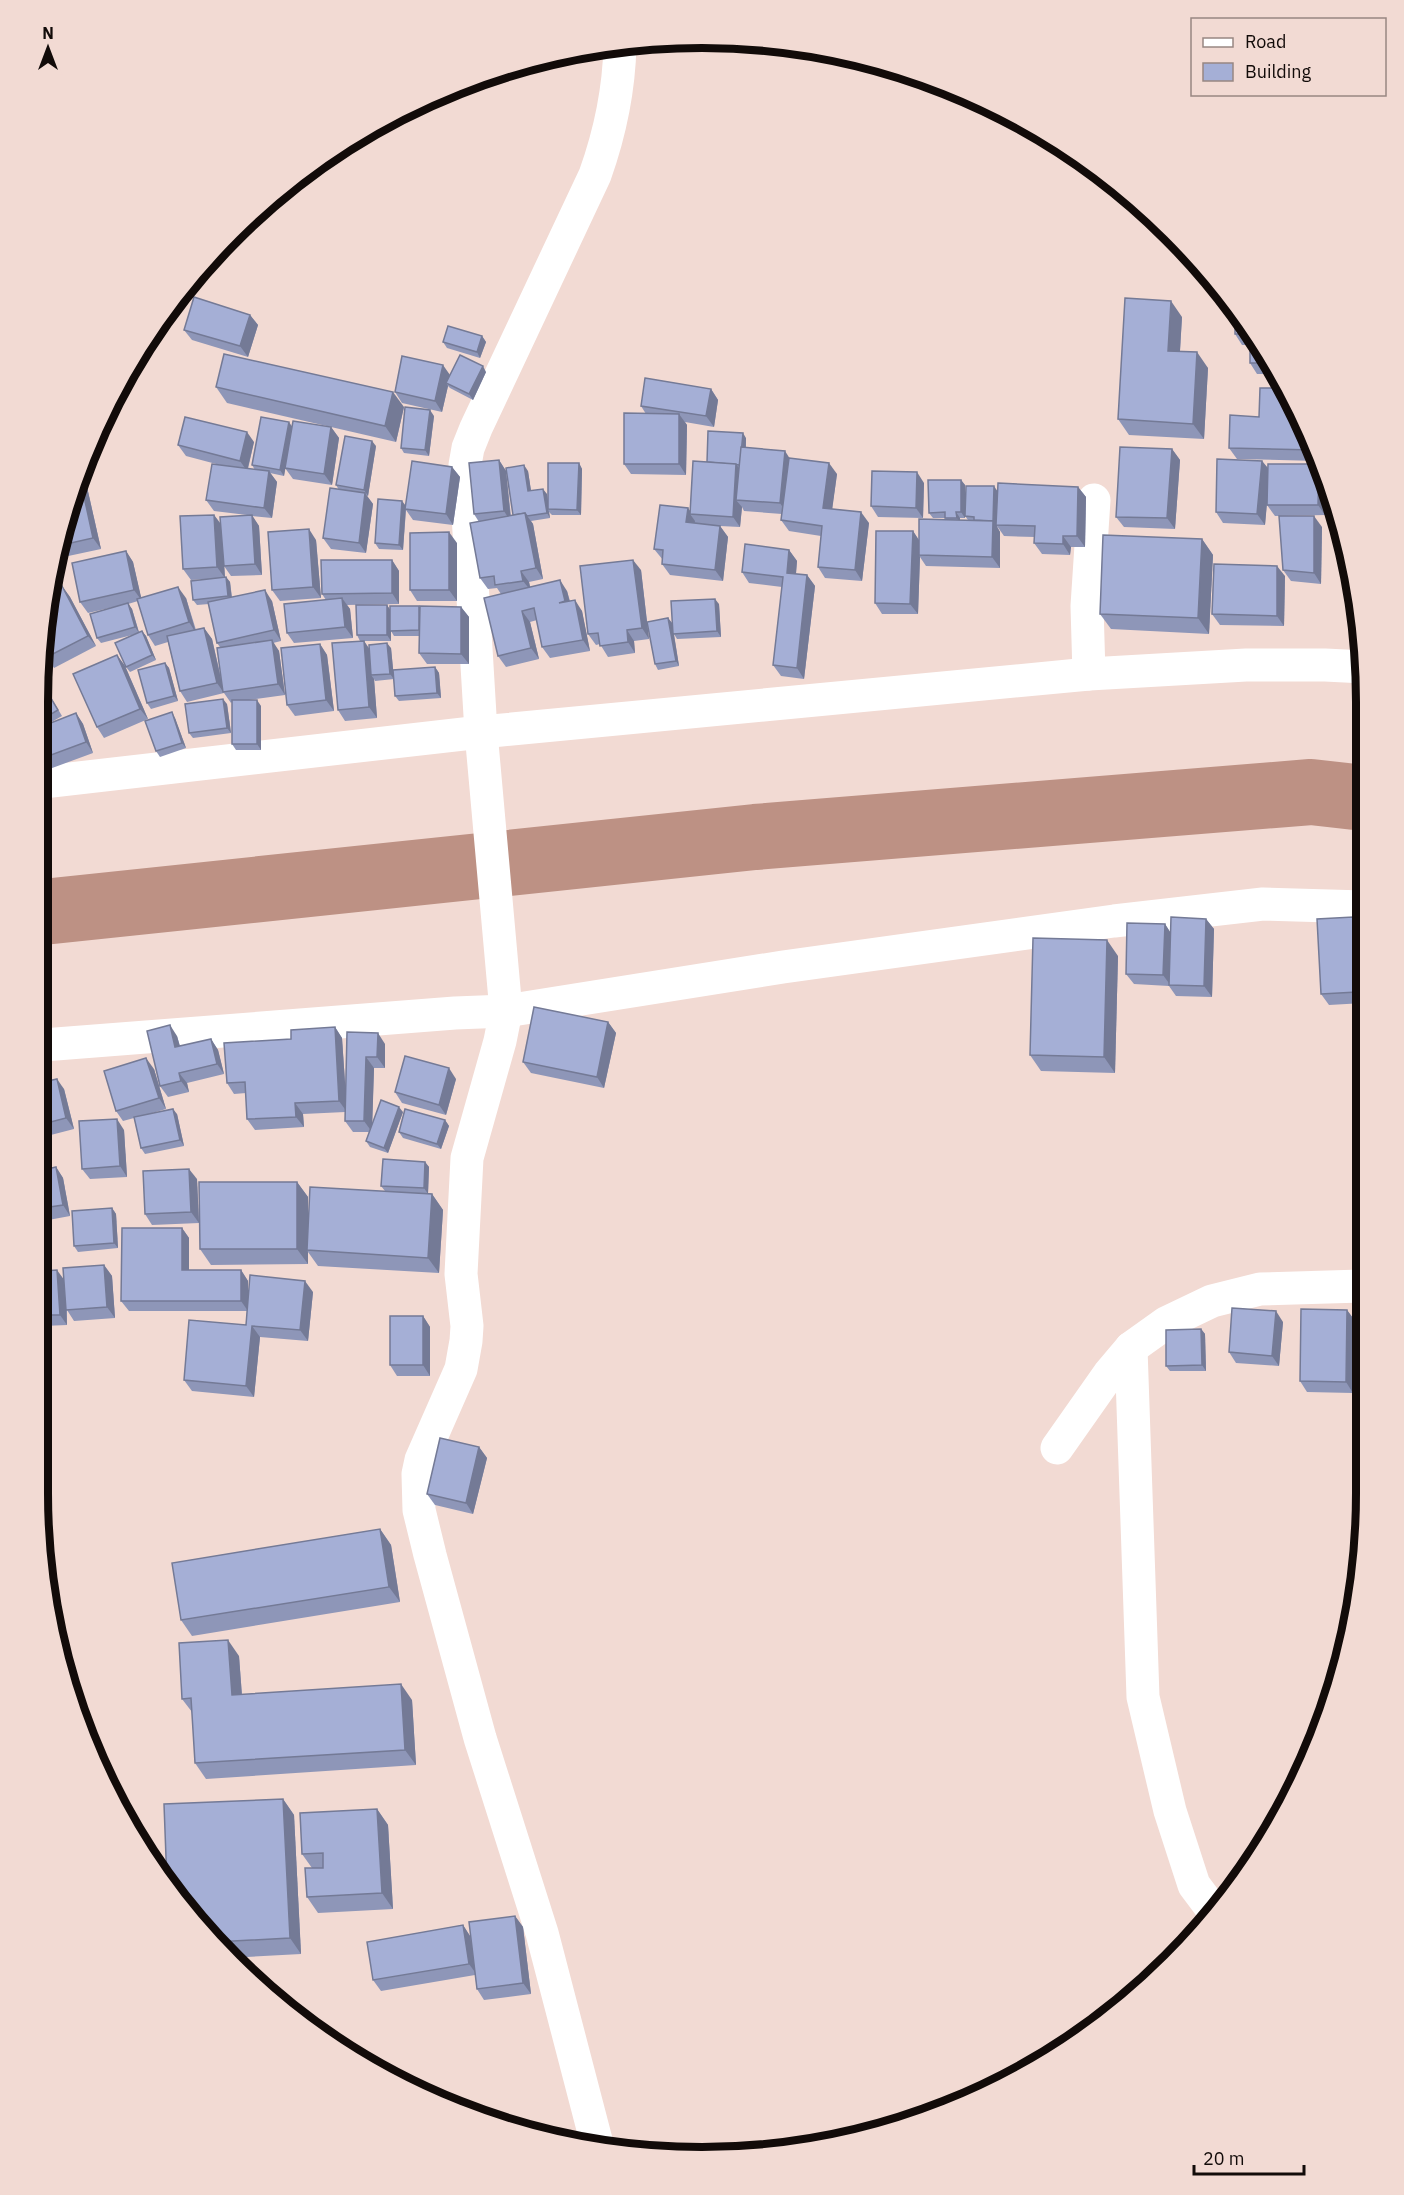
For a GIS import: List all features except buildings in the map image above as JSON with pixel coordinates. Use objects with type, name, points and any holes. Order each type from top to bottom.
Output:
[{"type":"street","points":[[595,2137],[542,1933],[480,1738],[419,1510],[418,1474],[421,1460],[460,1369],[466,1341],[467,1326],[460,1274],[467,1158],[500,1041],[506,1011],[482,738],[465,482],[468,448],[595,175],[608,140],[616,97],[619,54]]},
{"type":"street","points":[[1089,674],[1087,606],[1094,500]]},
{"type":"street","points":[[48,781],[1089,674],[1246,665],[1355,667]]},
{"type":"street","points":[[48,1048],[454,1013],[506,1011],[783,968],[1114,921],[1263,904],[1356,907]]},
{"type":"street","points":[[1057,1448],[1109,1374],[1131,1348],[1166,1323],[1212,1301],[1260,1289],[1356,1286]]},
{"type":"street","points":[[1131,1348],[1143,1696],[1170,1811],[1194,1885],[1209,1905]]},
{"type":"waterway","points":[[48,911],[755,837],[1311,792],[1356,797]]}]
